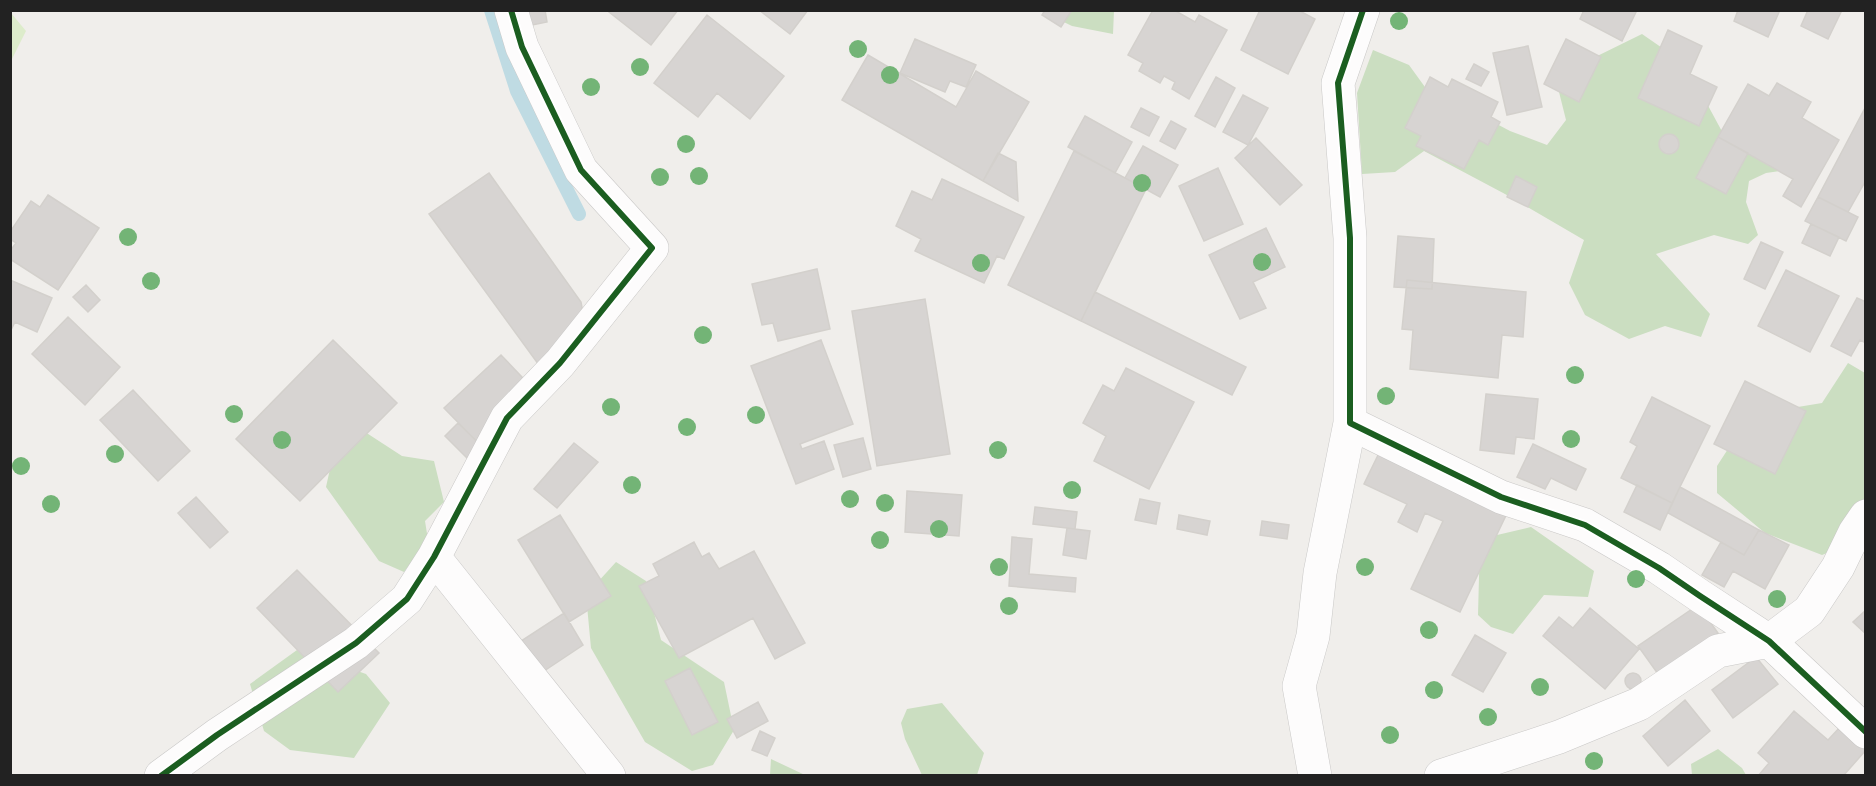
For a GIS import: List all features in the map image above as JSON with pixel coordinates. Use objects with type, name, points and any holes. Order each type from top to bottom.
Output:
[{"type":"street","points":[[161,776],[217,735],[357,643],[407,599],[434,557],[507,418],[560,363],[652,248],[582,170],[522,46],[511,10]]},
{"type":"street","points":[[1315,776],[1299,686],[1313,636],[1320,573],[1350,423],[1350,238],[1338,83],[1363,10]]},
{"type":"street","points":[[1350,423],[1501,497],[1585,525],[1659,568],[1769,641],[1866,732]]},
{"type":"street","points":[[1441,776],[1559,737],[1639,704],[1718,651],[1769,641],[1809,611],[1838,567],[1855,532],[1866,516]]},
{"type":"street","points":[[434,557],[609,776]]},
{"type":"green space","points":[[1041,11],[1114,11],[1113,34],[1072,26]]},
{"type":"green space","points":[[11,13],[26,31],[11,61]]},
{"type":"green space","points":[[1642,34],[1668,52],[1705,100],[1725,137],[1800,168],[1766,173],[1749,181],[1746,202],[1758,235],[1748,244],[1714,235],[1656,254],[1710,314],[1701,337],[1665,326],[1629,339],[1585,315],[1569,283],[1584,240],[1424,151],[1395,172],[1362,174],[1357,93],[1373,50],[1409,65],[1430,94],[1463,106],[1510,131],[1547,145],[1566,120],[1557,84],[1581,64]]},
{"type":"green space","points":[[1848,363],[1865,373],[1865,538],[1822,555],[1765,533],[1717,493],[1717,466],[1750,415],[1822,403]]},
{"type":"green space","points":[[362,430],[402,456],[434,461],[444,502],[425,521],[428,540],[404,572],[379,561],[326,487],[334,451]]},
{"type":"green space","points":[[1531,527],[1594,571],[1588,597],[1544,595],[1513,634],[1491,627],[1478,615],[1480,539]]},
{"type":"green space","points":[[616,562],[646,581],[661,640],[724,682],[734,730],[713,765],[692,771],[645,742],[591,648],[586,595]]},
{"type":"green space","points":[[297,650],[366,674],[390,703],[354,758],[290,750],[264,731],[250,684]]},
{"type":"green space","points":[[942,703],[984,753],[977,775],[922,775],[905,739],[901,723],[907,709]]},
{"type":"green space","points":[[1718,749],[1742,768],[1746,775],[1692,775],[1691,764]]},
{"type":"green space","points":[[771,759],[805,775],[770,775]]},
{"type":"building","points":[[508,10],[545,10],[547,22],[512,29]]},
{"type":"building","points":[[610,10],[678,10],[651,45],[609,12]]},
{"type":"building","points":[[759,10],[808,10],[790,34]]},
{"type":"building","points":[[1045,10],[1072,10],[1061,27],[1042,15]]},
{"type":"building","points":[[1153,10],[1174,10],[1195,22],[1199,15],[1227,30],[1189,99],[1172,89],[1175,82],[1164,76],[1160,83],[1139,71],[1143,63],[1128,55]]},
{"type":"building","points":[[1260,10],[1298,10],[1315,19],[1288,74],[1241,50]]},
{"type":"building","points":[[1584,10],[1637,10],[1622,41],[1580,19]]},
{"type":"building","points":[[1738,10],[1780,10],[1768,37],[1734,21]]},
{"type":"building","points":[[1808,10],[1842,10],[1828,39],[1801,26]]},
{"type":"building","points":[[707,15],[784,76],[750,119],[717,93],[698,117],[654,83]]},
{"type":"building","points":[[1668,30],[1702,46],[1690,74],[1717,87],[1699,126],[1638,98]]},
{"type":"building","points":[[915,39],[976,65],[966,87],[950,81],[945,92],[900,73]]},
{"type":"building","points":[[1566,39],[1601,57],[1579,102],[1544,84]]},
{"type":"building","points":[[1528,46],[1542,107],[1507,115],[1493,53]]},
{"type":"building","points":[[868,55],[956,107],[976,71],[1029,102],[983,181],[842,100]]},
{"type":"building","points":[[1474,64],[1489,72],[1481,86],[1466,79]]},
{"type":"building","points":[[1216,77],[1235,88],[1215,127],[1195,116]]},
{"type":"building","points":[[1430,77],[1448,87],[1452,79],[1498,102],[1491,117],[1500,122],[1488,145],[1479,140],[1464,169],[1416,146],[1421,136],[1405,128]]},
{"type":"building","points":[[1777,83],[1811,102],[1802,118],[1839,140],[1801,207],[1783,196],[1793,179],[1718,137],[1748,84],[1769,96]]},
{"type":"building","points":[[1243,95],[1268,108],[1248,145],[1223,132]]},
{"type":"building","points":[[1866,106],[1866,180],[1848,212],[1818,197]]},
{"type":"building","points":[[1141,108],[1159,117],[1149,136],[1131,127]]},
{"type":"building","points":[[1085,116],[1132,142],[1115,173],[1068,147]]},
{"type":"building","points":[[1171,121],[1186,129],[1175,149],[1160,141]]},
{"type":"building","points":[[1669,134],[1676,137],[1679,144],[1676,151],[1669,154],[1662,151],[1659,144],[1662,137]]},
{"type":"building","points":[[1718,137],[1748,153],[1726,194],[1696,178]]},
{"type":"building","points":[[1256,138],[1302,185],[1280,205],[1235,158]]},
{"type":"building","points":[[1143,146],[1178,165],[1160,197],[1125,178]]},
{"type":"building","points":[[1074,151],[1146,189],[1081,321],[1008,285]]},
{"type":"building","points":[[998,153],[1016,162],[1018,201],[983,181]]},
{"type":"building","points":[[1218,168],[1243,224],[1204,241],[1179,186]]},
{"type":"building","points":[[489,173],[581,302],[587,335],[547,376],[429,214]]},
{"type":"building","points":[[1516,176],[1537,187],[1528,207],[1507,197]]},
{"type":"building","points":[[942,179],[1024,217],[1004,259],[997,256],[984,283],[915,251],[921,239],[896,226],[912,191],[932,200]]},
{"type":"building","points":[[48,195],[99,228],[58,290],[10,259],[10,251],[16,243],[10,239],[10,232],[31,201],[40,207]]},
{"type":"building","points":[[1818,197],[1858,217],[1846,241],[1805,221]]},
{"type":"building","points":[[1811,224],[1839,237],[1830,256],[1802,243]]},
{"type":"building","points":[[1266,228],[1285,267],[1253,282],[1266,308],[1240,319],[1209,255]]},
{"type":"building","points":[[1398,236],[1434,239],[1432,289],[1394,287]]},
{"type":"building","points":[[1761,242],[1783,252],[1765,289],[1744,279]]},
{"type":"building","points":[[817,269],[830,329],[778,341],[773,323],[762,325],[752,284]]},
{"type":"building","points":[[1786,270],[1839,296],[1810,352],[1758,326]]},
{"type":"building","points":[[10,280],[52,298],[37,332],[15,322],[10,332]]},
{"type":"building","points":[[1407,280],[1526,292],[1523,337],[1502,335],[1498,378],[1410,369],[1413,330],[1402,329]]},
{"type":"building","points":[[86,285],[100,300],[88,312],[73,297]]},
{"type":"building","points":[[1095,292],[1246,367],[1232,395],[1081,321]]},
{"type":"building","points":[[1857,298],[1866,302],[1866,343],[1860,340],[1851,356],[1831,346]]},
{"type":"building","points":[[925,299],[950,454],[877,466],[852,311]]},
{"type":"building","points":[[68,317],[120,367],[85,405],[32,354]]},
{"type":"building","points":[[333,340],[397,403],[300,501],[236,439]]},
{"type":"building","points":[[821,340],[853,424],[800,444],[802,449],[824,441],[834,469],[796,484],[751,366]]},
{"type":"building","points":[[501,355],[540,396],[484,449],[444,408]]},
{"type":"building","points":[[1126,368],[1194,402],[1149,489],[1094,461],[1106,436],[1083,423],[1103,385],[1114,391]]},
{"type":"building","points":[[1745,381],[1806,411],[1775,474],[1714,444]]},
{"type":"building","points":[[133,390],[190,451],[158,481],[100,420]]},
{"type":"building","points":[[1486,394],[1538,399],[1534,439],[1516,437],[1514,454],[1480,450]]},
{"type":"building","points":[[1652,397],[1710,426],[1672,503],[1621,478],[1637,446],[1630,442]]},
{"type":"building","points":[[458,423],[497,461],[483,474],[445,436]]},
{"type":"building","points":[[863,438],[871,469],[843,477],[834,445]]},
{"type":"building","points":[[574,443],[598,462],[557,508],[534,489]]},
{"type":"building","points":[[1533,444],[1586,469],[1576,490],[1551,478],[1545,489],[1517,477]]},
{"type":"building","points":[[1381,449],[1509,509],[1460,612],[1411,589],[1443,521],[1425,513],[1417,532],[1398,522],[1407,504],[1364,484]]},
{"type":"building","points":[[1637,485],[1672,503],[1660,530],[1624,512]]},
{"type":"building","points":[[1680,487],[1759,530],[1744,555],[1668,513]]},
{"type":"building","points":[[907,491],[962,495],[959,536],[905,532]]},
{"type":"building","points":[[196,497],[228,532],[210,548],[178,513]]},
{"type":"building","points":[[1140,499],[1160,503],[1156,524],[1135,520]]},
{"type":"building","points":[[1035,507],[1077,512],[1075,529],[1033,524]]},
{"type":"building","points":[[560,515],[611,596],[569,622],[518,540]]},
{"type":"building","points":[[1179,515],[1210,521],[1207,535],[1177,529]]},
{"type":"building","points":[[1262,521],[1289,525],[1287,539],[1260,535]]},
{"type":"building","points":[[1067,528],[1090,531],[1086,559],[1063,555]]},
{"type":"building","points":[[1759,530],[1789,545],[1765,589],[1733,571],[1724,587],[1702,575],[1721,542],[1744,555]]},
{"type":"building","points":[[1012,537],[1032,539],[1029,574],[1076,578],[1075,592],[1009,586]]},
{"type":"building","points":[[694,542],[702,557],[709,553],[719,569],[754,551],[805,643],[775,659],[753,618],[679,658],[639,586],[659,576],[653,564]]},
{"type":"building","points":[[297,570],[379,653],[338,692],[257,608]]},
{"type":"building","points":[[1698,605],[1718,633],[1658,674],[1638,646]]},
{"type":"building","points":[[1590,608],[1639,649],[1605,689],[1543,636],[1559,617],[1573,628]]},
{"type":"building","points":[[1866,610],[1866,634],[1853,622]]},
{"type":"building","points":[[564,613],[583,645],[535,677],[515,645]]},
{"type":"building","points":[[1475,635],[1506,653],[1483,692],[1452,675]]},
{"type":"building","points":[[1756,657],[1778,684],[1733,718],[1712,690]]},
{"type":"building","points":[[690,668],[718,722],[692,735],[665,681]]},
{"type":"building","points":[[1633,673],[1639,675],[1641,681],[1639,687],[1633,689],[1627,687],[1625,681],[1627,675]]},
{"type":"building","points":[[1685,700],[1710,731],[1668,766],[1643,736]]},
{"type":"building","points":[[758,702],[768,721],[737,738],[727,719]]},
{"type":"building","points":[[1794,711],[1828,740],[1841,726],[1866,747],[1866,750],[1843,776],[1758,776],[1769,763],[1758,753]]},
{"type":"building","points":[[760,731],[775,738],[767,756],[752,750]]},
{"type":"waterway","points":[[491,10],[517,91],[579,214]]},
{"type":"cycle path","points":[[161,776],[217,735],[356,643],[407,599],[434,557],[507,418],[560,363],[652,248],[581,170],[522,47],[511,10]]},
{"type":"cycle path","points":[[1363,10],[1338,83],[1350,238],[1350,423],[1501,497],[1585,525],[1659,568],[1769,641],[1866,732]]}]
